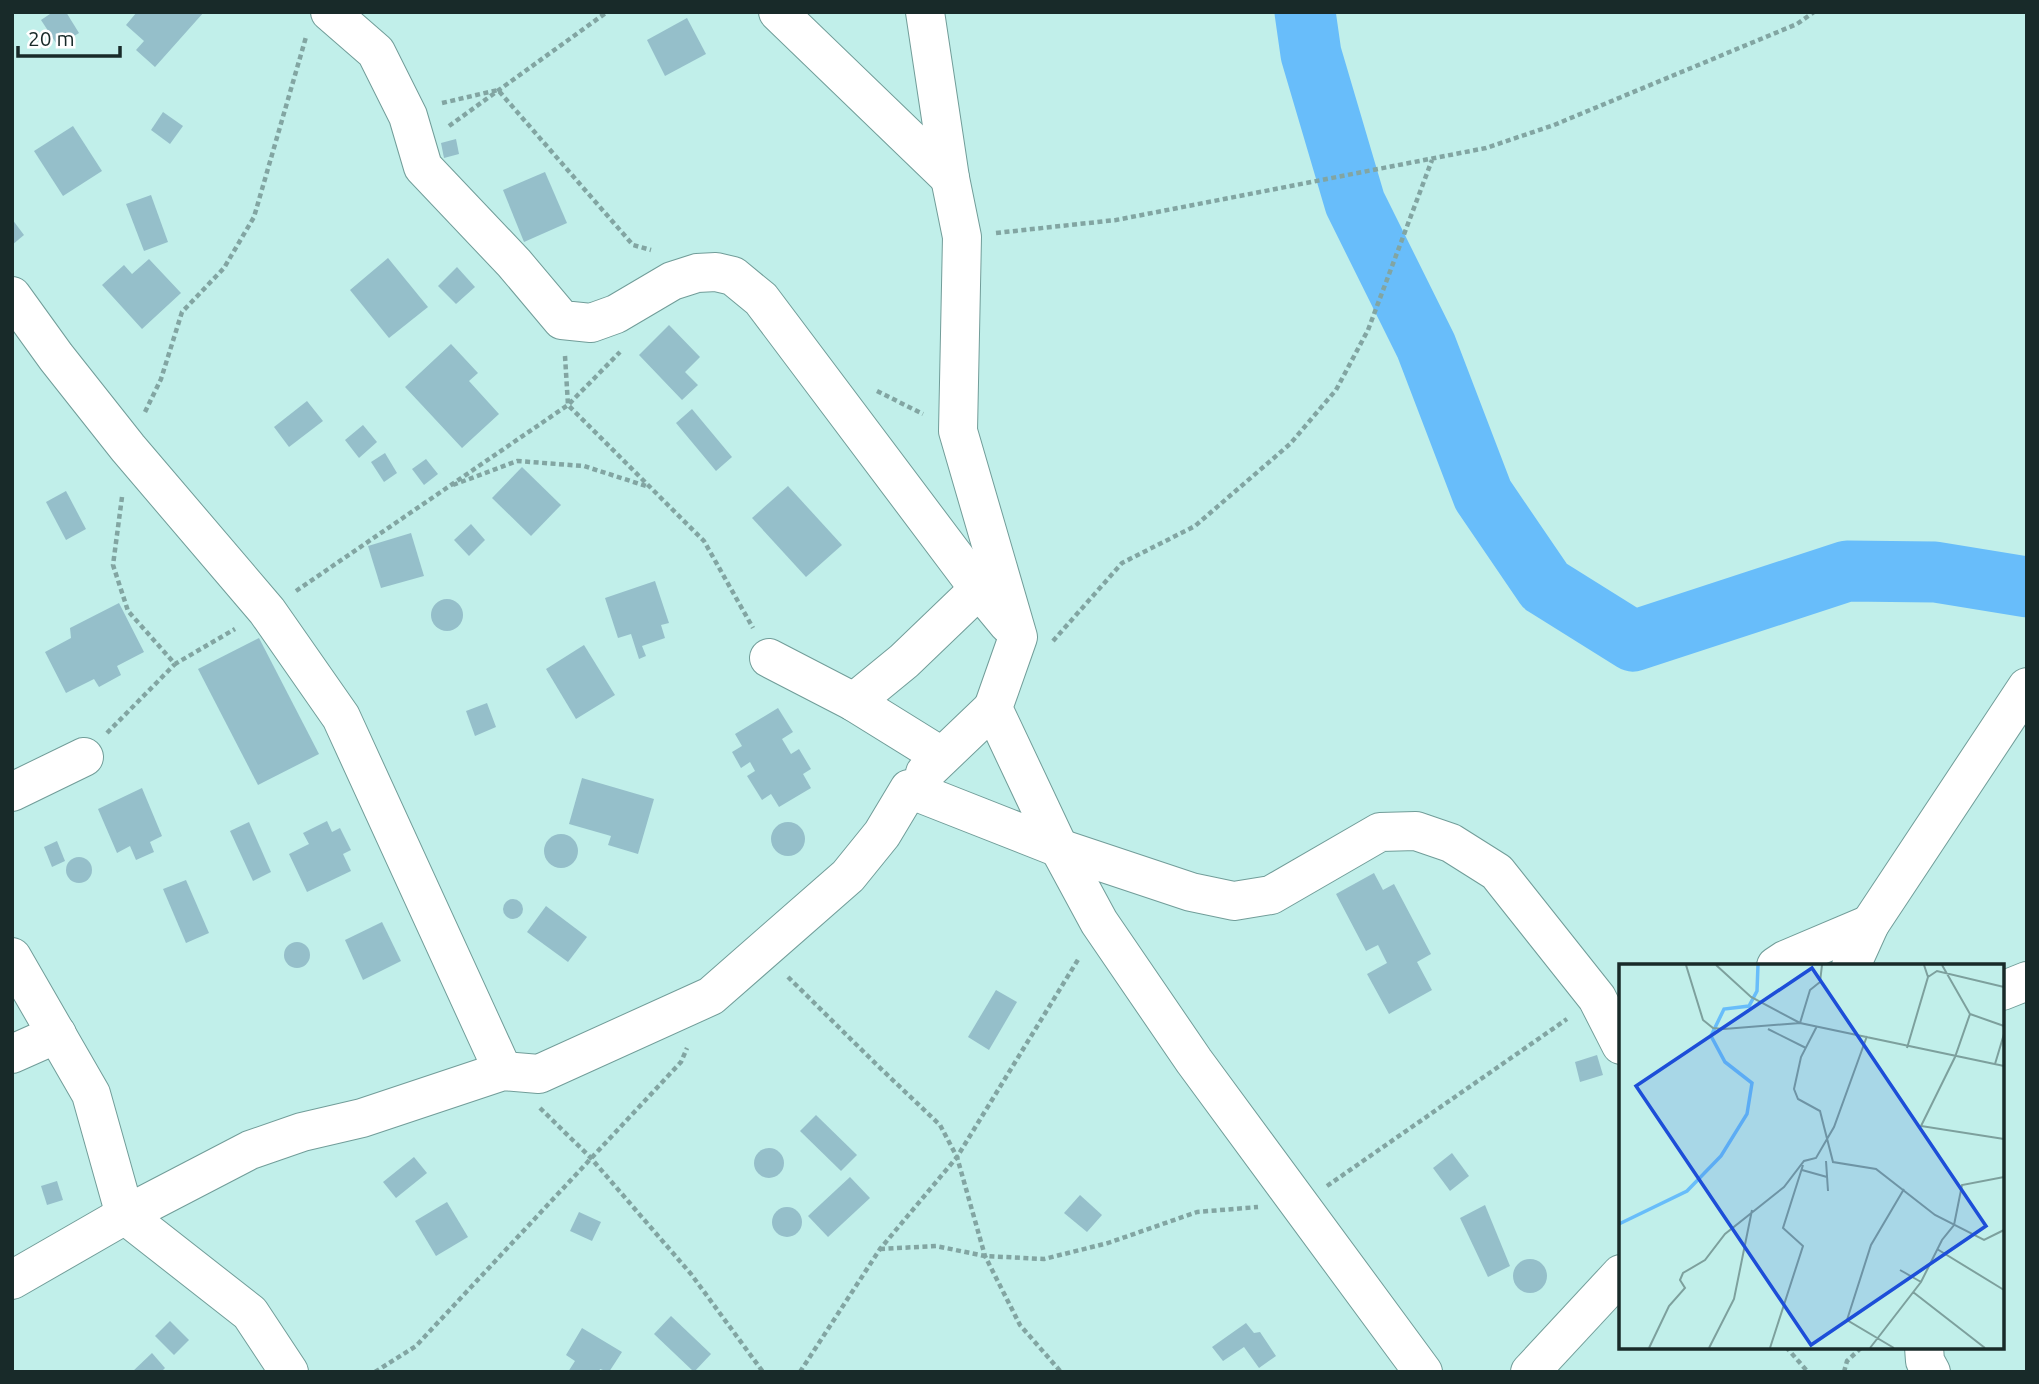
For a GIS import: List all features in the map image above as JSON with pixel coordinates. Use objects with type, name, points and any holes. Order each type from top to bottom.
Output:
[{"type":"street","points":[[778,12],[950,178]]},
{"type":"street","points":[[925,12],[950,178],[962,237],[958,431],[1033,641]]},
{"type":"street","points":[[320,19],[376,52],[422,110],[423,167],[514,263],[562,320],[591,323],[616,314],[672,281],[697,272],[733,276],[761,299],[979,589],[1033,641]]},
{"type":"street","points":[[12,296],[128,448],[267,611],[341,717],[503,1072]]},
{"type":"street","points":[[854,702],[904,661],[979,589]]},
{"type":"street","points":[[12,1280],[250,1150],[302,1132],[362,1118],[503,1072],[539,1074],[711,996],[848,876],[882,834],[909,789],[993,708],[1033,641]]},
{"type":"street","points":[[769,658],[854,702],[941,756]]},
{"type":"street","points":[[1852,964],[1870,924],[2027,687]]},
{"type":"street","points":[[993,708],[1059,848],[1099,922],[1194,1061],[1423,1372]]},
{"type":"street","points":[[12,792],[84,757]]},
{"type":"street","points":[[909,789],[1059,848],[1191,892],[1234,901],[1271,895],[1380,832],[1416,831],[1451,843],[1497,872],[1597,998],[1619,1041]]},
{"type":"street","points":[[1779,964],[1870,924]]},
{"type":"street","points":[[12,957],[91,1094],[125,1216],[250,1313],[289,1372]]},
{"type":"street","points":[[2004,990],[2027,981]]},
{"type":"street","points":[[12,1054],[57,1034]]},
{"type":"street","points":[[1530,1372],[1619,1276]]},
{"type":"street","points":[[1924,1349],[1925,1361],[1931,1372]]},
{"type":"path","points":[[422,110],[449,127],[607,12]]},
{"type":"path","points":[[962,237],[1116,220],[1486,148],[1554,125],[1797,24],[1814,12]]},
{"type":"path","points":[[175,664],[128,611],[113,565],[128,448],[161,379],[182,312],[225,268],[254,217],[320,19]]},
{"type":"path","points":[[422,110],[498,90]]},
{"type":"path","points":[[498,90],[633,245],[658,253]]},
{"type":"path","points":[[1033,641],[1122,563],[1195,526],[1290,444],[1336,390],[1368,330],[1432,159]]},
{"type":"path","points":[[562,320],[568,405],[705,541],[769,658]]},
{"type":"path","points":[[84,757],[175,664],[267,611],[568,405],[623,348]]},
{"type":"path","points":[[446,488],[517,461],[584,466],[648,487]]},
{"type":"path","points":[[800,1372],[880,1249],[957,1157],[1099,922]]},
{"type":"path","points":[[762,952],[940,1125],[957,1157],[985,1256],[1020,1325],[1061,1372]]},
{"type":"path","points":[[375,1372],[416,1346],[681,1062],[711,996]]},
{"type":"path","points":[[503,1072],[590,1157],[691,1274],[763,1372]]},
{"type":"path","points":[[1788,1349],[1808,1372]]},
{"type":"path","points":[[1844,1372],[1847,1361],[1860,1349]]},
{"type":"building","points":[[53,12],[66,12],[79,33],[58,46],[41,20]]},
{"type":"building","points":[[137,12],[204,12],[155,67],[136,50],[144,41],[126,25]]},
{"type":"building","points":[[687,18],[706,54],[665,76],[647,40]]},
{"type":"building","points":[[163,112],[183,126],[170,144],[151,130]]},
{"type":"building","points":[[73,126],[102,171],[63,196],[34,151]]},
{"type":"building","points":[[456,139],[459,154],[444,158],[441,143]]},
{"type":"building","points":[[545,172],[567,223],[524,242],[503,190]]},
{"type":"building","points":[[151,195],[168,242],[144,251],[126,204]]},
{"type":"building","points":[[12,219],[24,235],[12,245]]},
{"type":"building","points":[[388,258],[428,307],[389,338],[350,290]]},
{"type":"building","points":[[149,259],[181,293],[142,329],[102,285],[124,265],[132,274]]},
{"type":"building","points":[[457,267],[475,287],[456,304],[438,286]]},
{"type":"building","points":[[669,325],[700,357],[685,372],[698,385],[682,400],[639,355]]},
{"type":"building","points":[[451,344],[478,373],[469,381],[499,414],[462,448],[405,387]]},
{"type":"building","points":[[307,401],[323,421],[289,447],[274,427]]},
{"type":"building","points":[[692,409],[732,457],[716,471],[676,423]]},
{"type":"building","points":[[363,425],[377,442],[359,458],[345,440]]},
{"type":"building","points":[[385,453],[397,473],[384,482],[371,462]]},
{"type":"building","points":[[426,459],[438,474],[424,485],[412,469]]},
{"type":"building","points":[[522,467],[561,505],[531,536],[492,498]]},
{"type":"building","points":[[788,486],[842,545],[806,577],[752,518]]},
{"type":"building","points":[[66,491],[86,529],[66,540],[46,502]]},
{"type":"building","points":[[471,524],[485,540],[469,556],[454,540]]},
{"type":"building","points":[[411,533],[424,576],[381,588],[368,546]]},
{"type":"building","points":[[655,581],[669,623],[661,625],[665,638],[642,646],[646,656],[639,659],[631,634],[618,638],[605,598]]},
{"type":"building","points":[[447,599],[458,604],[463,615],[458,626],[447,631],[436,626],[431,615],[436,604]]},
{"type":"building","points":[[119,603],[144,652],[117,666],[121,675],[99,687],[94,679],[66,693],[45,652],[71,638],[70,628]]},
{"type":"building","points":[[259,638],[319,754],[258,785],[198,669]]},
{"type":"building","points":[[584,645],[615,695],[576,719],[546,669]]},
{"type":"building","points":[[487,703],[496,727],[475,736],[466,711]]},
{"type":"building","points":[[778,708],[793,732],[782,739],[791,754],[799,749],[811,769],[803,774],[811,788],[779,807],[771,794],[762,800],[747,776],[755,771],[750,762],[741,768],[732,752],[742,746],[735,734]]},
{"type":"building","points":[[582,778],[654,799],[638,854],[608,845],[611,836],[569,824]]},
{"type":"building","points":[[142,788],[162,836],[150,842],[154,852],[136,860],[130,846],[117,853],[98,809]]},
{"type":"building","points":[[327,821],[332,832],[340,828],[351,850],[343,854],[351,871],[307,892],[289,854],[309,844],[303,833]]},
{"type":"building","points":[[249,822],[271,872],[253,881],[230,831]]},
{"type":"building","points":[[788,822],[800,827],[805,839],[800,851],[788,856],[776,851],[771,839],[776,827]]},
{"type":"building","points":[[561,834],[573,839],[578,851],[573,863],[561,868],[549,863],[544,851],[549,839]]},
{"type":"building","points":[[57,841],[65,861],[52,867],[44,847]]},
{"type":"building","points":[[79,857],[88,861],[92,870],[88,879],[79,883],[70,879],[66,870],[70,861]]},
{"type":"building","points":[[1374,873],[1383,890],[1394,884],[1431,954],[1417,962],[1432,990],[1389,1014],[1367,974],[1387,963],[1378,945],[1366,951],[1336,894]]},
{"type":"building","points":[[186,880],[209,933],[186,943],[163,889]]},
{"type":"building","points":[[509,899],[517,899],[523,909],[517,919],[509,919],[503,913],[503,905]]},
{"type":"building","points":[[546,906],[587,937],[568,962],[527,932]]},
{"type":"building","points":[[382,922],[401,961],[363,980],[345,940]]},
{"type":"building","points":[[297,942],[306,946],[310,955],[306,964],[297,968],[288,964],[284,955],[288,946]]},
{"type":"building","points":[[996,990],[1017,1002],[989,1050],[968,1037]]},
{"type":"building","points":[[1597,1055],[1603,1075],[1580,1082],[1575,1062]]},
{"type":"building","points":[[816,1115],[857,1155],[841,1171],[800,1131]]},
{"type":"building","points":[[769,1148],[780,1152],[784,1163],[780,1174],[769,1178],[758,1174],[754,1163],[758,1152]]},
{"type":"building","points":[[1452,1153],[1469,1176],[1450,1191],[1433,1168]]},
{"type":"building","points":[[414,1157],[427,1173],[396,1198],[383,1182]]},
{"type":"building","points":[[850,1177],[870,1198],[828,1237],[808,1216]]},
{"type":"building","points":[[57,1181],[63,1200],[47,1205],[41,1186]]},
{"type":"building","points":[[1080,1195],[1102,1215],[1087,1232],[1064,1213]]},
{"type":"building","points":[[447,1202],[468,1237],[436,1256],[415,1221]]},
{"type":"building","points":[[1485,1205],[1510,1266],[1488,1277],[1460,1218]]},
{"type":"building","points":[[787,1207],[798,1211],[802,1222],[798,1233],[787,1237],[776,1233],[772,1222],[776,1211]]},
{"type":"building","points":[[579,1212],[601,1222],[592,1241],[570,1231]]},
{"type":"building","points":[[1530,1259],[1542,1264],[1547,1276],[1542,1288],[1530,1293],[1518,1288],[1513,1276],[1518,1264]]},
{"type":"building","points":[[671,1316],[711,1354],[694,1372],[654,1334]]},
{"type":"building","points":[[170,1321],[189,1340],[174,1355],[155,1336]]},
{"type":"building","points":[[1246,1323],[1254,1333],[1260,1332],[1276,1356],[1259,1368],[1244,1347],[1223,1361],[1212,1347]]},
{"type":"building","points":[[582,1328],[622,1352],[609,1372],[600,1369],[599,1372],[568,1372],[575,1361],[566,1355]]},
{"type":"building","points":[[152,1353],[165,1368],[161,1372],[132,1372]]},
{"type":"waterway","points":[[1305,12],[1311,54],[1355,203],[1426,346],[1483,495],[1545,586],[1633,641],[1847,571],[1935,572],[2027,587]]}]
